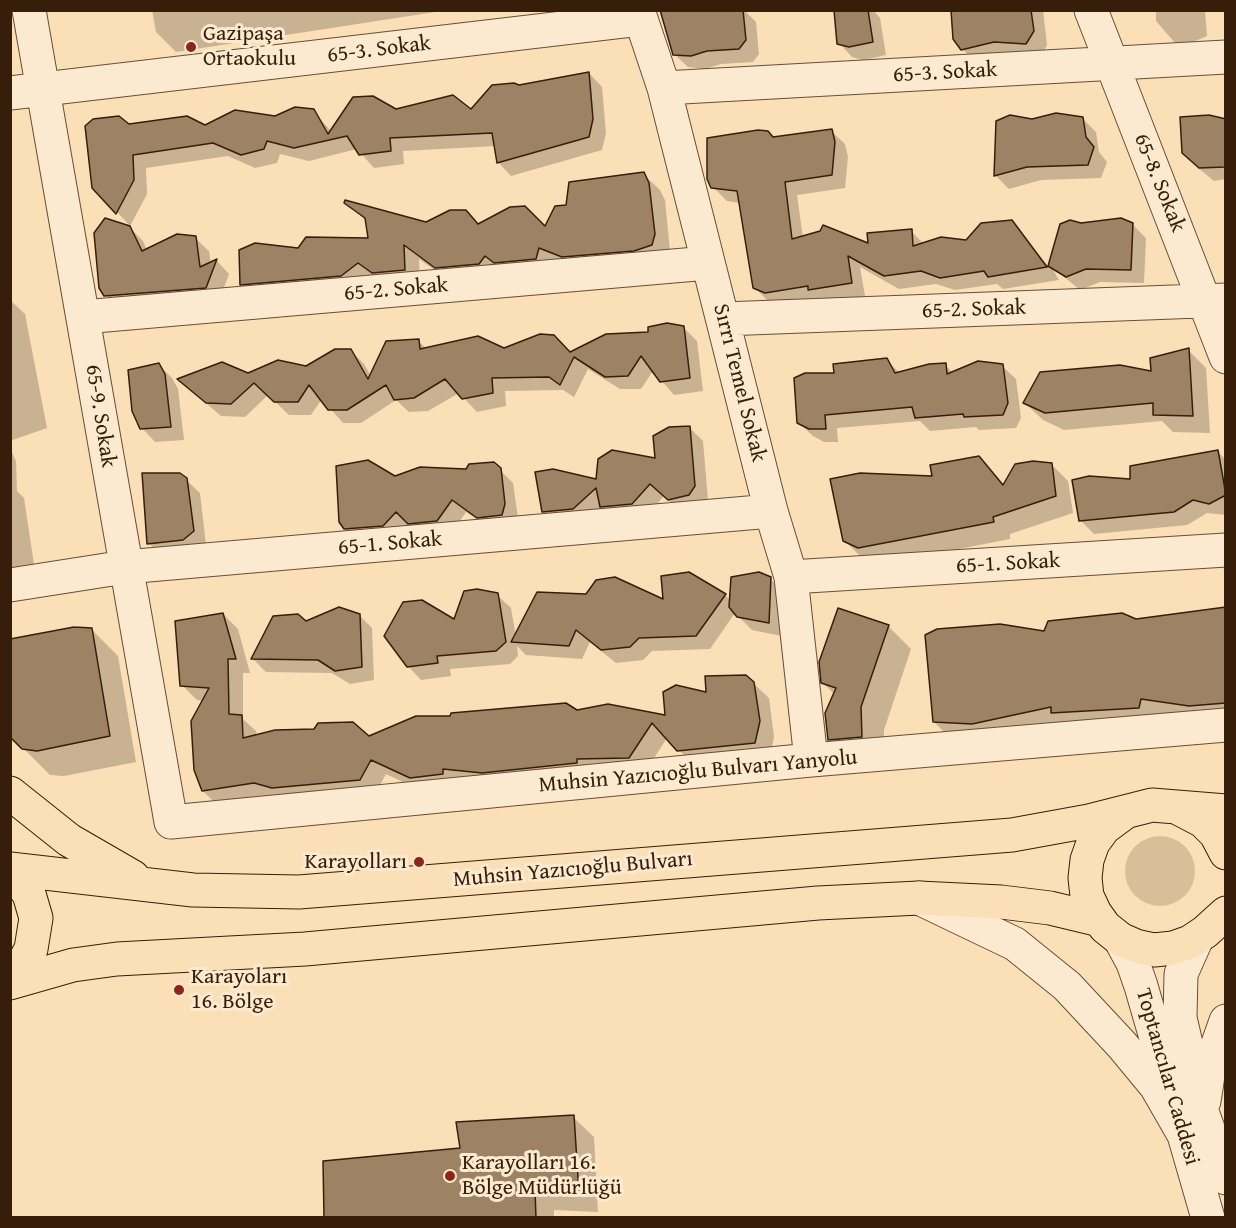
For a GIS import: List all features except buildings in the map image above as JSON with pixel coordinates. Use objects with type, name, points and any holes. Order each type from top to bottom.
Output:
[{"type":"main road","points":[[10,793],[69,840],[151,886]]},
{"type":"main road","name":"Muhsin Yazıcıoğlu Bulvarı","points":[[10,869],[151,886],[299,892],[1012,835],[1089,821],[1134,808],[1170,806],[1226,811]]},
{"type":"main road","name":"Muhsin Yazıcıoğlu Bulvarı","points":[[1170,806],[1187,811],[1203,821],[1216,834],[1226,853]]},
{"type":"main road","name":"Muhsin Yazıcıoğlu Bulvarı","points":[[1110,929],[1087,896],[1085,878],[1087,860],[1093,843],[1104,828],[1118,816],[1134,808]]},
{"type":"main road","name":"Muhsin Yazıcıoğlu Bulvarı","points":[[10,869],[29,894],[36,926],[27,957],[10,977]]},
{"type":"main road","points":[[10,983],[73,965],[117,959],[305,949],[818,903],[919,898],[1040,906],[1110,929],[1154,950],[1173,948],[1216,918]]},
{"type":"street","name":"65-9. Sokak","points":[[29,10],[45,90],[125,567],[171,822]]},
{"type":"street","name":"65-8. Sokak","points":[[1091,10],[1112,65],[1216,301],[1226,357]]},
{"type":"street","name":"65-3. Sokak","points":[[10,93],[639,15]]},
{"type":"street","name":"Sırrı Temel Sokak","points":[[639,15],[664,88],[771,511],[791,577],[811,760]]},
{"type":"street","name":"65-3. Sokak","points":[[664,88],[1226,57]]},
{"type":"street","name":"65-2. Sokak","points":[[83,317],[708,263]]},
{"type":"street","name":"65-2. Sokak","points":[[723,319],[1216,301]]},
{"type":"street","name":"65-1. Sokak","points":[[10,585],[125,567],[771,511]]},
{"type":"street","name":"65-1. Sokak","points":[[791,577],[1226,550]]},
{"type":"street","name":"Muhsin Yazıcıoğlu Bulvarı Yanyolu","points":[[171,822],[811,760],[1226,725]]},
{"type":"street","points":[[919,898],[1015,944],[1067,986],[1122,1045],[1156,1086],[1193,1123],[1226,1021]]},
{"type":"street","name":"Toptancılar Caddesi","points":[[1208,1218],[1193,1123],[1186,1050],[1180,1018],[1179,988],[1184,967],[1216,918]]},
{"type":"street","name":"Toptancılar Caddesi","points":[[1110,929],[1133,963],[1193,1123],[1226,1178]]},
{"type":"shaded area","points":[[1160,836],[1173,839],[1185,846],[1192,858],[1195,871],[1192,884],[1185,896],[1173,903],[1160,906],[1147,903],[1135,896],[1128,884],[1125,871],[1128,858],[1135,846],[1147,839]]},
{"type":"place","name":"Gazipaşa Ortaokulu","points":[[191,47]]},
{"type":"place","name":"Karayolları","points":[[419,862]]},
{"type":"place","name":"Karayoları 16. Bölge","points":[[179,990]]},
{"type":"place","name":"Karayolları 16. Bölge Müdürlüğü","points":[[450,1176]]}]
